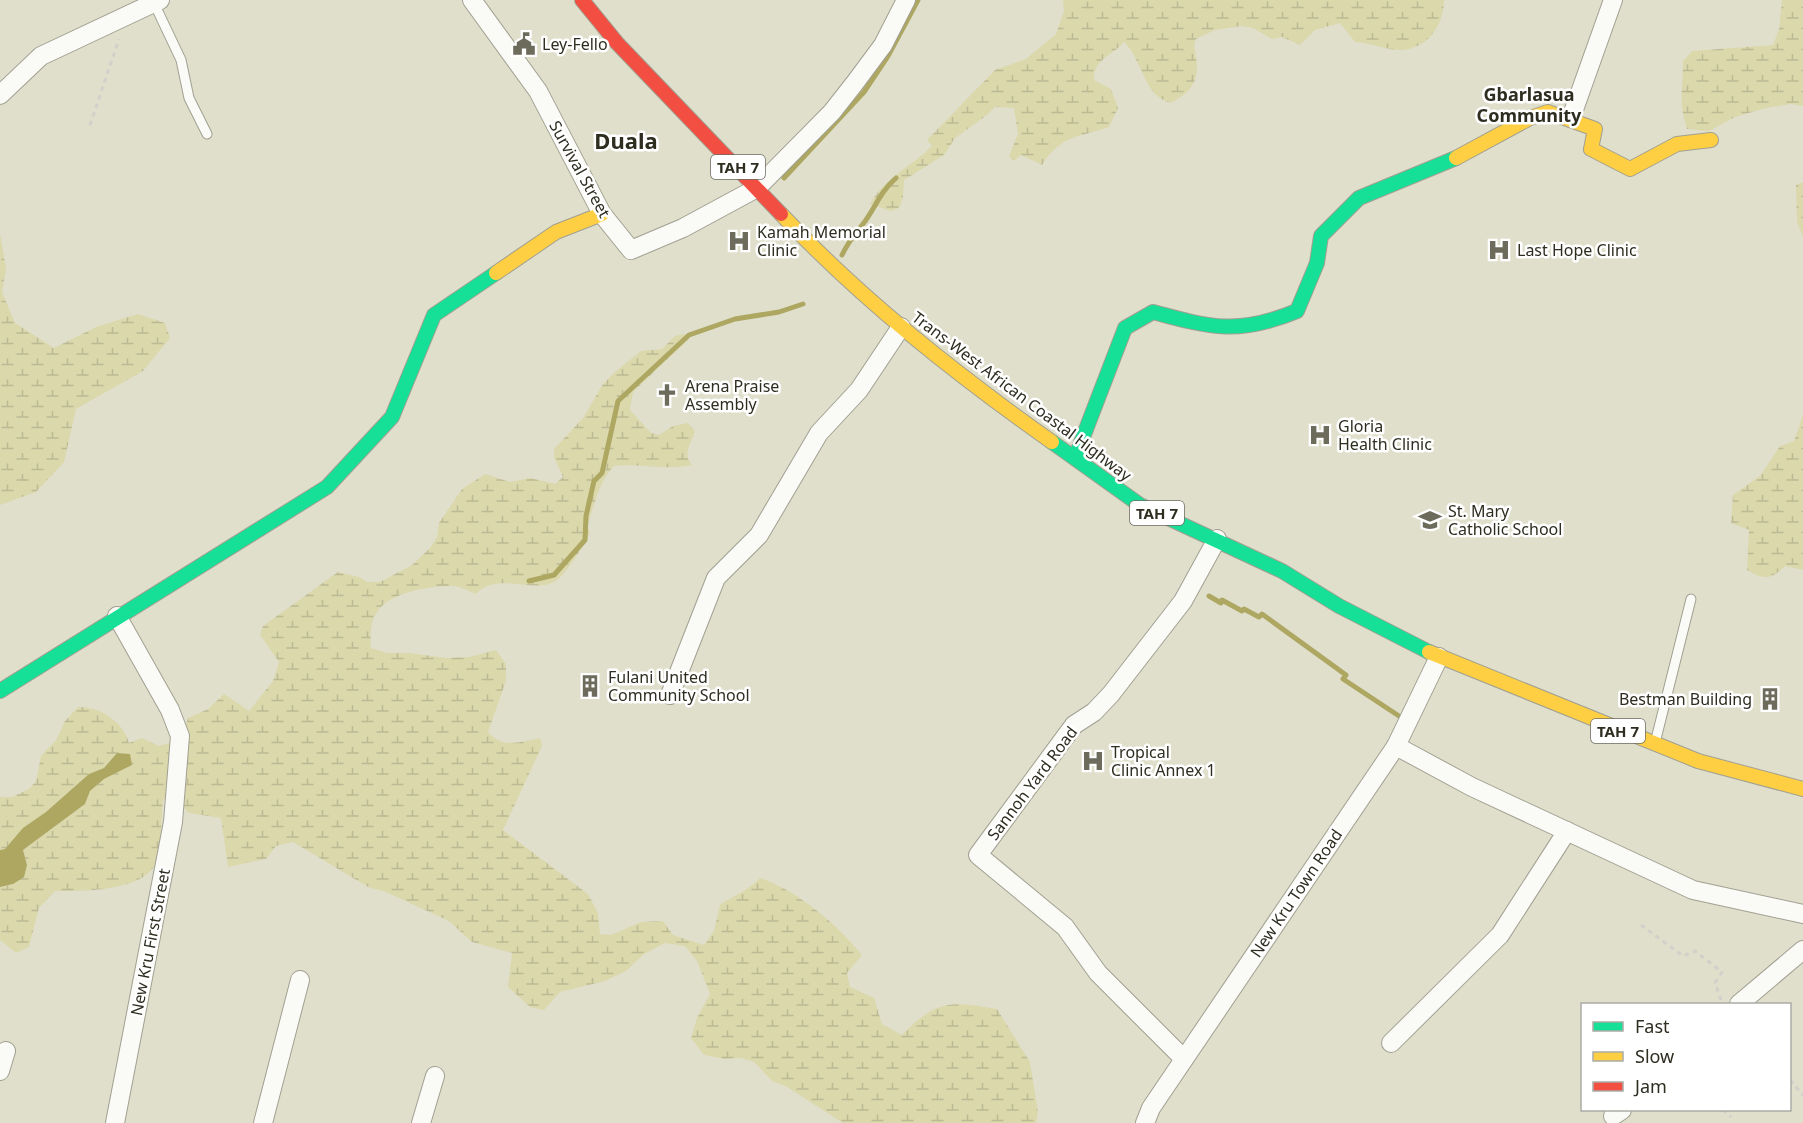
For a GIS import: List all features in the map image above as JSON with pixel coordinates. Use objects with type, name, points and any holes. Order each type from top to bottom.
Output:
[{"type":"main road","name":"Trans-West African Coastal Highway","points":[[582,0],[617,43],[823,259],[901,327],[1140,505],[1282,571],[1339,606],[1439,657],[1698,761],[1803,789]]},
{"type":"main road","points":[[1075,458],[1125,328],[1153,312],[1226,330],[1266,325],[1297,311],[1317,263],[1321,236],[1359,198],[1446,163],[1530,118],[1548,112],[1571,118],[1595,129],[1591,149],[1630,170],[1677,144],[1711,140]]},
{"type":"main road","points":[[0,691],[327,487],[392,417],[434,315],[459,303],[526,251],[562,228],[584,218],[602,214]]},
{"type":"street","name":"Survival Street","points":[[472,0],[538,91],[602,214],[631,250],[683,228],[757,188]]},
{"type":"street","points":[[757,188],[832,112],[855,84],[883,45],[906,0]]},
{"type":"street","points":[[1571,118],[1613,0]]},
{"type":"street","points":[[0,95],[41,56],[157,2]]},
{"type":"street","points":[[670,695],[716,578],[759,535],[819,433],[858,390],[901,327]]},
{"type":"street","name":"Sannoh Yard Road","points":[[1184,1059],[1098,973],[1065,927],[978,855],[1074,725],[1094,712],[1111,694],[1183,601],[1217,539]]},
{"type":"street","name":"New Kru First Street","points":[[115,1123],[170,834],[180,736],[178,726],[117,616]]},
{"type":"street","name":"New Kru Town Road","points":[[1145,1123],[1151,1108],[1395,746],[1439,657]]},
{"type":"street","points":[[1395,746],[1472,788],[1693,890],[1803,914]]},
{"type":"street","points":[[1390,1043],[1500,935],[1567,831]]},
{"type":"street","points":[[1741,1003],[1803,950]]},
{"type":"street","points":[[263,1123],[300,980]]},
{"type":"street","points":[[0,1071],[6,1051]]},
{"type":"street","points":[[421,1123],[435,1076]]},
{"type":"lane","points":[[157,2],[181,60],[189,98],[207,134]]},
{"type":"lane","points":[[1655,744],[1691,599]]},
{"type":"path","points":[[90,125],[127,15]]},
{"type":"path","points":[[1641,925],[1683,956],[1695,951],[1722,972],[1715,983],[1721,1003]]},
{"type":"path","points":[[1791,1081],[1803,1095]]},
{"type":"path","points":[[1725,1111],[1731,1117]]},
{"type":"green space","points":[[1063,0],[1444,0],[1441,19],[1432,35],[1417,46],[1408,49],[1398,50],[1355,42],[1340,23],[1315,30],[1300,45],[1282,37],[1272,39],[1253,28],[1242,26],[1215,30],[1196,39],[1194,46],[1197,73],[1193,85],[1184,95],[1171,103],[1155,93],[1124,42],[1100,62],[1095,73],[1094,80],[1111,89],[1118,108],[1109,127],[1071,138],[1049,155],[1042,165],[1021,155],[1014,161],[1009,156],[1018,134],[1014,108],[995,107],[955,138],[944,155],[904,180],[903,198],[899,208],[891,211],[870,204],[883,186],[932,146],[927,140],[995,70],[1026,59],[1056,34],[1064,11]]},
{"type":"green space","points":[[1782,0],[1803,0],[1803,106],[1791,104],[1766,108],[1735,117],[1709,131],[1687,129],[1682,103],[1683,61],[1692,51],[1773,45],[1779,29]]},
{"type":"green space","points":[[1803,182],[1803,237],[1797,222],[1796,185]]},
{"type":"green space","points":[[0,233],[6,269],[2,292],[15,323],[54,348],[96,327],[138,314],[165,323],[170,338],[143,371],[76,409],[64,462],[36,492],[0,505]]},
{"type":"green space","points":[[685,334],[689,339],[633,392],[630,410],[651,433],[659,435],[673,426],[688,423],[695,431],[688,449],[689,461],[692,465],[682,467],[614,466],[604,479],[598,494],[587,526],[590,533],[571,565],[557,580],[538,586],[494,584],[476,594],[454,586],[434,587],[401,595],[383,605],[377,612],[371,629],[371,648],[387,653],[409,653],[447,658],[469,657],[496,650],[506,664],[506,681],[488,732],[500,741],[512,743],[540,738],[542,746],[503,830],[588,894],[598,913],[600,934],[611,935],[641,922],[663,921],[673,935],[704,945],[714,931],[720,905],[746,890],[760,878],[774,884],[816,910],[862,955],[847,973],[850,987],[874,998],[882,1024],[902,1035],[925,1015],[945,1006],[956,1004],[997,1009],[1030,1062],[1038,1112],[1036,1123],[843,1123],[787,1087],[772,1081],[754,1062],[740,1058],[725,1059],[704,1055],[691,1038],[697,1018],[710,994],[697,961],[685,946],[665,943],[644,954],[626,971],[605,981],[560,992],[544,1010],[530,1007],[508,987],[512,953],[472,942],[449,921],[386,892],[368,887],[293,842],[276,846],[266,859],[228,867],[221,818],[189,813],[177,801],[163,799],[159,853],[151,871],[128,884],[113,888],[55,891],[39,908],[29,947],[16,953],[0,940],[0,887],[13,884],[27,865],[23,850],[85,804],[90,791],[104,779],[132,765],[117,753],[104,768],[89,774],[5,849],[0,850],[0,797],[12,797],[29,789],[36,781],[41,756],[56,740],[65,721],[78,707],[94,709],[110,717],[122,728],[129,743],[142,738],[159,746],[182,739],[188,718],[208,709],[224,694],[249,711],[273,681],[279,662],[260,635],[263,626],[338,572],[359,577],[367,582],[380,582],[412,565],[430,548],[437,537],[439,523],[462,489],[485,474],[510,482],[530,478],[555,484],[563,477],[554,457],[554,449],[583,418],[603,384],[641,351],[662,349],[675,336]]},
{"type":"green space","points":[[1803,415],[1803,570],[1785,566],[1771,576],[1758,576],[1747,570],[1749,530],[1731,523],[1733,495],[1760,476],[1780,446],[1794,441]]},
{"type":"shaded area","points":[[117,753],[130,754],[132,765],[104,779],[90,791],[85,804],[23,850],[27,865],[24,877],[13,884],[0,887],[0,850],[5,849],[23,828],[46,812],[89,774],[104,768]]},
{"type":"waterway","points":[[784,178],[864,92],[888,56],[918,0]]},
{"type":"waterway","points":[[842,255],[896,178]]},
{"type":"waterway","points":[[529,581],[554,575],[585,540],[586,516],[594,481],[602,473],[618,401],[689,335],[735,319],[779,312],[803,304]]},
{"type":"waterway","points":[[1209,596],[1221,603],[1222,600],[1259,617],[1262,614],[1346,675],[1343,679],[1399,716]]},
{"type":"traffic: fast","points":[[1075,458],[1125,328],[1153,312],[1209,325],[1242,326],[1277,319],[1297,311],[1317,263],[1321,236],[1359,198],[1456,158]]},
{"type":"traffic: fast","points":[[0,691],[327,487],[392,417],[434,315],[496,273]]},
{"type":"traffic: fast","points":[[1052,442],[1140,505],[1282,571],[1339,606],[1429,652]]},
{"type":"traffic: slow","points":[[1456,158],[1530,118],[1548,112],[1595,129],[1591,149],[1630,169],[1677,144],[1711,140]]},
{"type":"traffic: slow","points":[[496,273],[556,232],[602,214]]},
{"type":"traffic: slow","points":[[781,214],[844,276],[911,335],[1052,442]]},
{"type":"traffic: slow","points":[[1429,652],[1698,761],[1803,789]]},
{"type":"traffic: jam","points":[[582,0],[617,43],[781,214]]},
{"type":"place","name":"Ley-Fello","points":[[524,44]]},
{"type":"place","name":"Kamah Memorial Clinic","points":[[739,241]]},
{"type":"place","name":"Last Hope Clinic","points":[[1499,250]]},
{"type":"place","name":"Arena Praise Assembly","points":[[667,395]]},
{"type":"place","name":"Gloria Health Clinic","points":[[1320,435]]},
{"type":"place","name":"St. Mary Catholic School","points":[[1430,520]]},
{"type":"place","name":"Fulani United Community School","points":[[590,686]]},
{"type":"place","name":"Bestman Building","points":[[1770,699]]},
{"type":"place","name":"Tropical Clinic Annex 1","points":[[1093,761]]},
{"type":"district","name":"Gbarlasua Community","points":[[1529,104]]},
{"type":"district","name":"Duala","points":[[626,140]]}]
